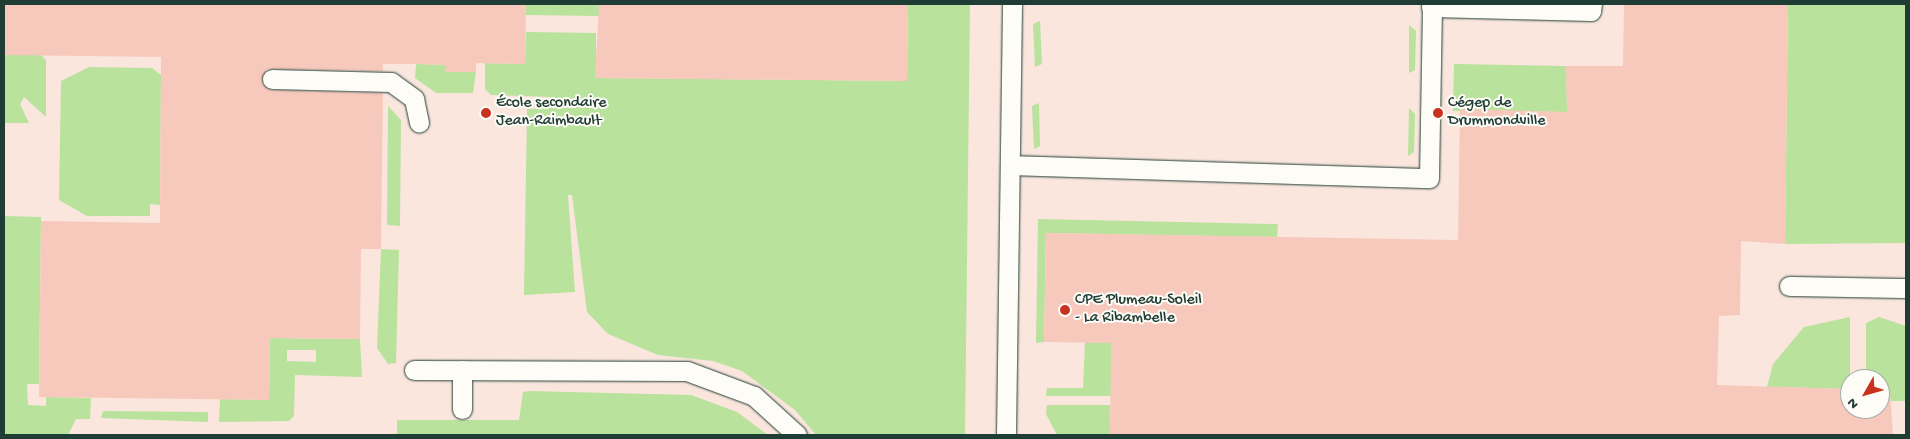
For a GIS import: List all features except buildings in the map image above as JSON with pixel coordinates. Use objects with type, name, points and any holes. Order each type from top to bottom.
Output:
[{"type":"lane","points":[[1006,435],[1012,4]]},
{"type":"lane","points":[[1010,165],[1429,178],[1432,6],[1591,11],[1592,4]]},
{"type":"lane","points":[[272,79],[391,82],[414,99],[419,122]]},
{"type":"lane","points":[[1789,286],[1906,288]]},
{"type":"lane","points":[[414,370],[687,371],[754,396],[797,435]]},
{"type":"lane","points":[[462,370],[462,409]]},
{"type":"shaded area","points":[[4,4],[1906,4],[1906,435],[4,435]]},
{"type":"green space","points":[[526,4],[599,4],[599,16],[526,15]]},
{"type":"green space","points":[[908,4],[970,4],[965,435],[816,435],[795,410],[742,371],[713,361],[658,355],[608,334],[587,312],[572,195],[568,195],[575,292],[524,295],[527,109],[550,108],[550,97],[491,95],[485,89],[485,63],[525,64],[526,32],[596,33],[596,78],[907,81]]},
{"type":"green space","points":[[1788,4],[1906,4],[1906,243],[1785,244]]},
{"type":"green space","points":[[1040,21],[1042,64],[1035,67],[1033,24]]},
{"type":"green space","points":[[1409,25],[1416,31],[1415,70],[1409,73]]},
{"type":"green space","points":[[4,55],[41,55],[46,60],[46,117],[24,97],[20,104],[29,123],[4,123]]},
{"type":"green space","points":[[416,64],[446,65],[446,72],[476,72],[473,93],[436,93],[415,78]]},
{"type":"green space","points":[[1454,64],[1566,66],[1567,112],[1453,111]]},
{"type":"green space","points":[[89,67],[152,68],[161,75],[160,205],[150,204],[150,216],[87,216],[59,200],[61,81]]},
{"type":"green space","points":[[1039,103],[1040,146],[1034,149],[1032,106]]},
{"type":"green space","points":[[388,106],[401,120],[400,226],[387,225]]},
{"type":"green space","points":[[1409,108],[1415,114],[1414,152],[1408,156]]},
{"type":"green space","points":[[4,216],[41,217],[39,384],[27,384],[28,405],[46,406],[46,397],[91,398],[90,419],[76,419],[68,435],[4,435]]},
{"type":"green space","points":[[1038,219],[1278,224],[1277,237],[1046,233],[1044,342],[1036,343]]},
{"type":"green space","points":[[381,249],[399,250],[396,363],[388,364],[377,348]]},
{"type":"green space","points":[[1850,317],[1850,369],[1840,369],[1840,389],[1767,387],[1773,364],[1804,327]]},
{"type":"green space","points":[[1879,317],[1906,326],[1906,401],[1890,400],[1890,369],[1866,369],[1866,323]]},
{"type":"green space","points":[[270,338],[360,339],[362,377],[295,375],[294,416],[289,421],[219,422],[220,399],[269,400]],"holes":[[[287,350],[316,350],[316,362],[287,361]]]},
{"type":"green space","points":[[1085,342],[1111,343],[1111,396],[1046,396],[1047,388],[1083,388]]},
{"type":"green space","points":[[523,392],[691,395],[737,412],[768,435],[397,435],[397,420],[519,420]]},
{"type":"green space","points":[[1047,405],[1110,405],[1110,435],[1057,435],[1046,414]]},
{"type":"green space","points":[[103,411],[208,412],[208,422],[101,418]]},
{"type":"place","name":"École secondaire Jean-Raimbault","points":[[486,113]]},
{"type":"place","name":"Cégep de Drummondville","points":[[1438,113]]},
{"type":"place","name":"CPE Plumeau-Soleil - La Ribambelle","points":[[1065,310]]}]
